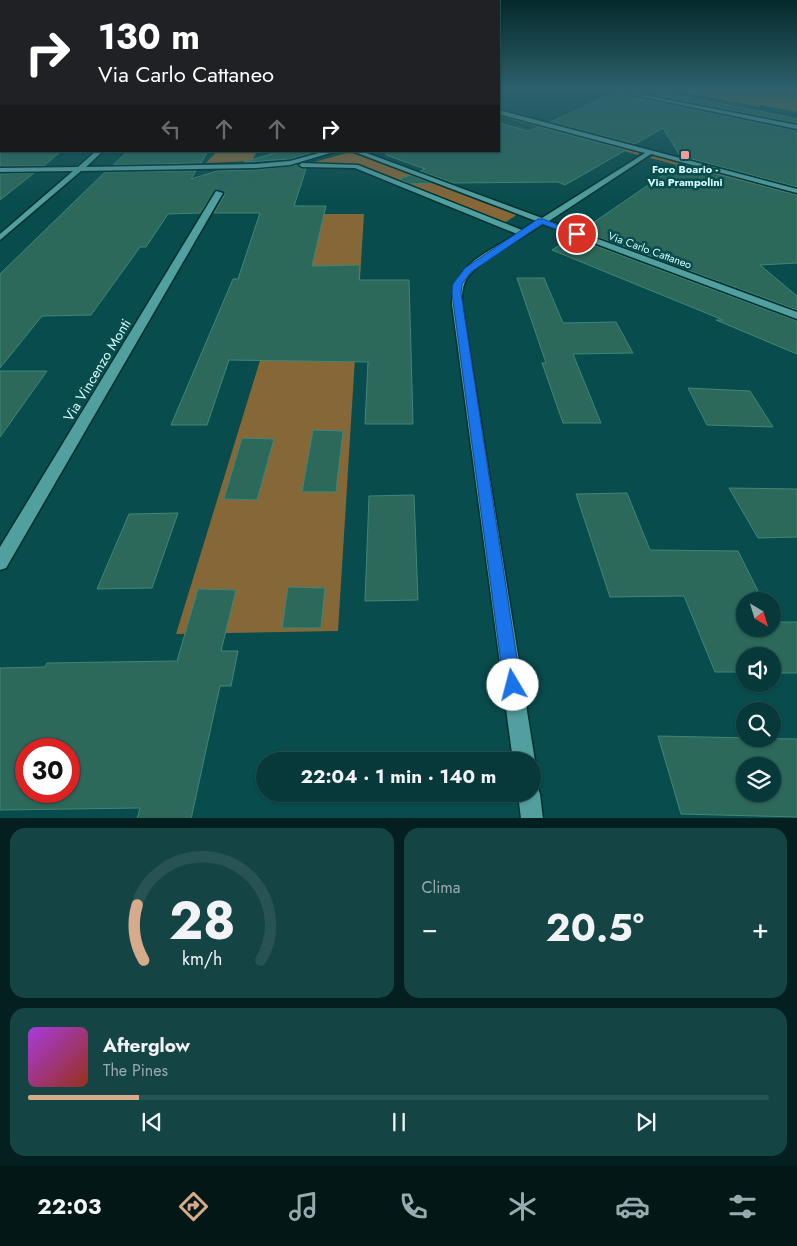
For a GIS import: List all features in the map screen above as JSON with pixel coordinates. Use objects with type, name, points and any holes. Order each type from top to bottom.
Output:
[{"type":"street","points":[[553,126],[797,191]]},
{"type":"street","points":[[0,238],[99,152]]},
{"type":"street","points":[[279,164],[330,152]]},
{"type":"street","name":"Via Carlo Cattaneo","points":[[359,152],[797,316]]},
{"type":"street","points":[[523,752],[456,293],[458,284],[468,270],[522,233],[650,152]]},
{"type":"street","points":[[0,170],[235,167],[279,164],[356,166],[522,233]]},
{"type":"street","points":[[229,177],[235,167]]},
{"type":"street","name":"Via Vincenzo Monti","points":[[0,562],[219,193]]},
{"type":"street","points":[[530,802],[532,818]]},
{"type":"shaded area","points":[[535,126],[544,126],[640,152],[638,155]]},
{"type":"shaded area","points":[[216,152],[256,152],[252,161],[206,163]]},
{"type":"shaded area","points":[[350,152],[518,214],[504,223],[359,165],[311,163]]},
{"type":"shaded area","points":[[654,155],[797,193],[797,197],[650,158]]},
{"type":"shaded area","points":[[305,214],[364,214],[338,631],[176,634]]},
{"type":"building","points":[[500,126],[511,126],[528,131],[539,127],[626,150],[565,185],[558,182],[453,183],[420,171],[425,169],[386,155],[387,152],[500,152]]},
{"type":"building","points":[[566,126],[774,126],[797,131],[797,187],[680,156],[663,128],[635,144]]},
{"type":"building","points":[[0,152],[60,152],[44,166],[0,166]]},
{"type":"building","points":[[127,152],[207,152],[201,163],[113,165]]},
{"type":"building","points":[[278,152],[312,152],[290,159],[244,162]]},
{"type":"building","points":[[679,164],[797,195],[797,263],[760,265],[797,296],[797,310],[581,231]]},
{"type":"building","points":[[297,165],[301,169],[306,169],[294,206],[326,206],[312,266],[360,265],[359,280],[409,280],[413,424],[365,424],[368,362],[229,360],[207,425],[171,425],[233,279],[238,279],[260,213],[214,213],[225,194],[224,191],[217,189],[200,213],[168,214],[146,247],[140,247],[91,315],[42,316],[0,368],[0,274],[105,172],[196,171],[191,179],[217,171],[256,170]]},
{"type":"building","points":[[34,173],[0,200],[0,174]]},
{"type":"building","points":[[410,175],[432,183],[410,184],[399,179]]},
{"type":"building","points":[[572,237],[797,321],[797,354],[716,320],[723,320],[552,250]]},
{"type":"building","points":[[517,278],[544,278],[563,323],[616,322],[633,353],[573,354],[601,423],[563,423],[542,363],[546,363]]},
{"type":"building","points":[[0,371],[47,371],[0,437]]},
{"type":"building","points":[[688,388],[750,391],[773,427],[707,425]]},
{"type":"building","points":[[313,430],[343,431],[336,492],[302,492]]},
{"type":"building","points":[[242,438],[274,439],[257,500],[224,499]]},
{"type":"building","points":[[729,488],[797,489],[797,537],[758,538]]},
{"type":"building","points":[[627,493],[650,550],[738,551],[758,592],[736,592],[736,638],[781,638],[781,622],[797,622],[797,673],[781,673],[781,647],[736,647],[736,672],[715,672],[684,596],[610,597],[576,494]]},
{"type":"building","points":[[414,495],[418,600],[365,601],[369,496]]},
{"type":"building","points":[[178,513],[152,588],[97,589],[129,514]]},
{"type":"building","points":[[288,587],[325,588],[321,628],[282,628]]},
{"type":"building","points":[[198,589],[236,590],[221,651],[238,651],[231,686],[220,686],[191,818],[137,818],[140,808],[0,810],[0,668],[45,667],[47,663],[177,661]]},
{"type":"building","points":[[658,736],[736,738],[736,747],[781,747],[781,739],[797,739],[797,817],[681,814]]},
{"type":"tunnel","points":[[219,193],[229,177]]},
{"type":"place","name":"Foro Boario - Via Prampolini","points":[[685,155]]},
{"type":"route","points":[[513,685],[456,293],[462,276],[468,270],[541,221],[577,234]]}]
